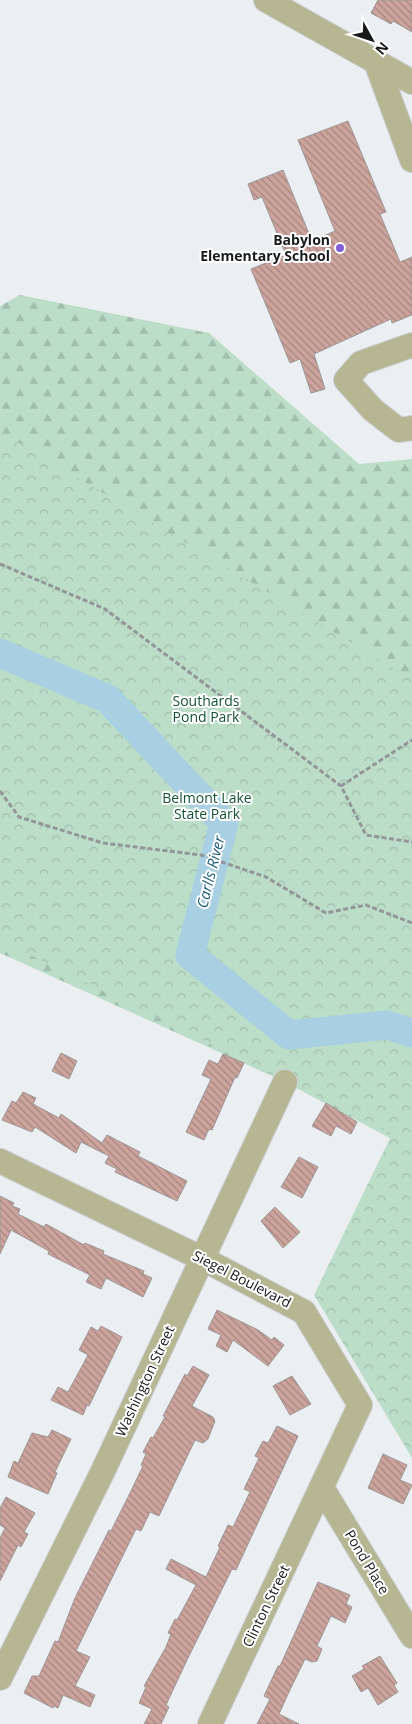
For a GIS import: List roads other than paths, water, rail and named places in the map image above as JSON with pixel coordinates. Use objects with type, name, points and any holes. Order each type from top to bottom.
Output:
[{"type":"street","points":[[266,0],[412,82]]},
{"type":"street","points":[[376,62],[412,160]]},
{"type":"street","points":[[412,344],[361,364],[346,380],[372,410],[399,430],[412,428]]},
{"type":"street","name":"Washington Street","points":[[0,1678],[102,1473],[285,1082]]},
{"type":"street","name":"Siegel Boulevard","points":[[0,1161],[203,1259],[304,1312],[360,1405],[322,1488]]},
{"type":"street","name":"Pond Place","points":[[322,1488],[412,1636]]},
{"type":"street","name":"Clinton Street","points":[[210,1724],[322,1488]]},
{"type":"waterway","name":"Carlls River","points":[[0,653],[108,699],[224,823],[190,955],[289,1035],[387,1025],[412,1033]]},
{"type":"place","name":"Babylon Elementary School","points":[[340,248]]},
{"type":"park label","name":"Southards Pond Park","points":[[206,710]]},
{"type":"park label","name":"Belmont Lake State Park","points":[[207,806]]}]
